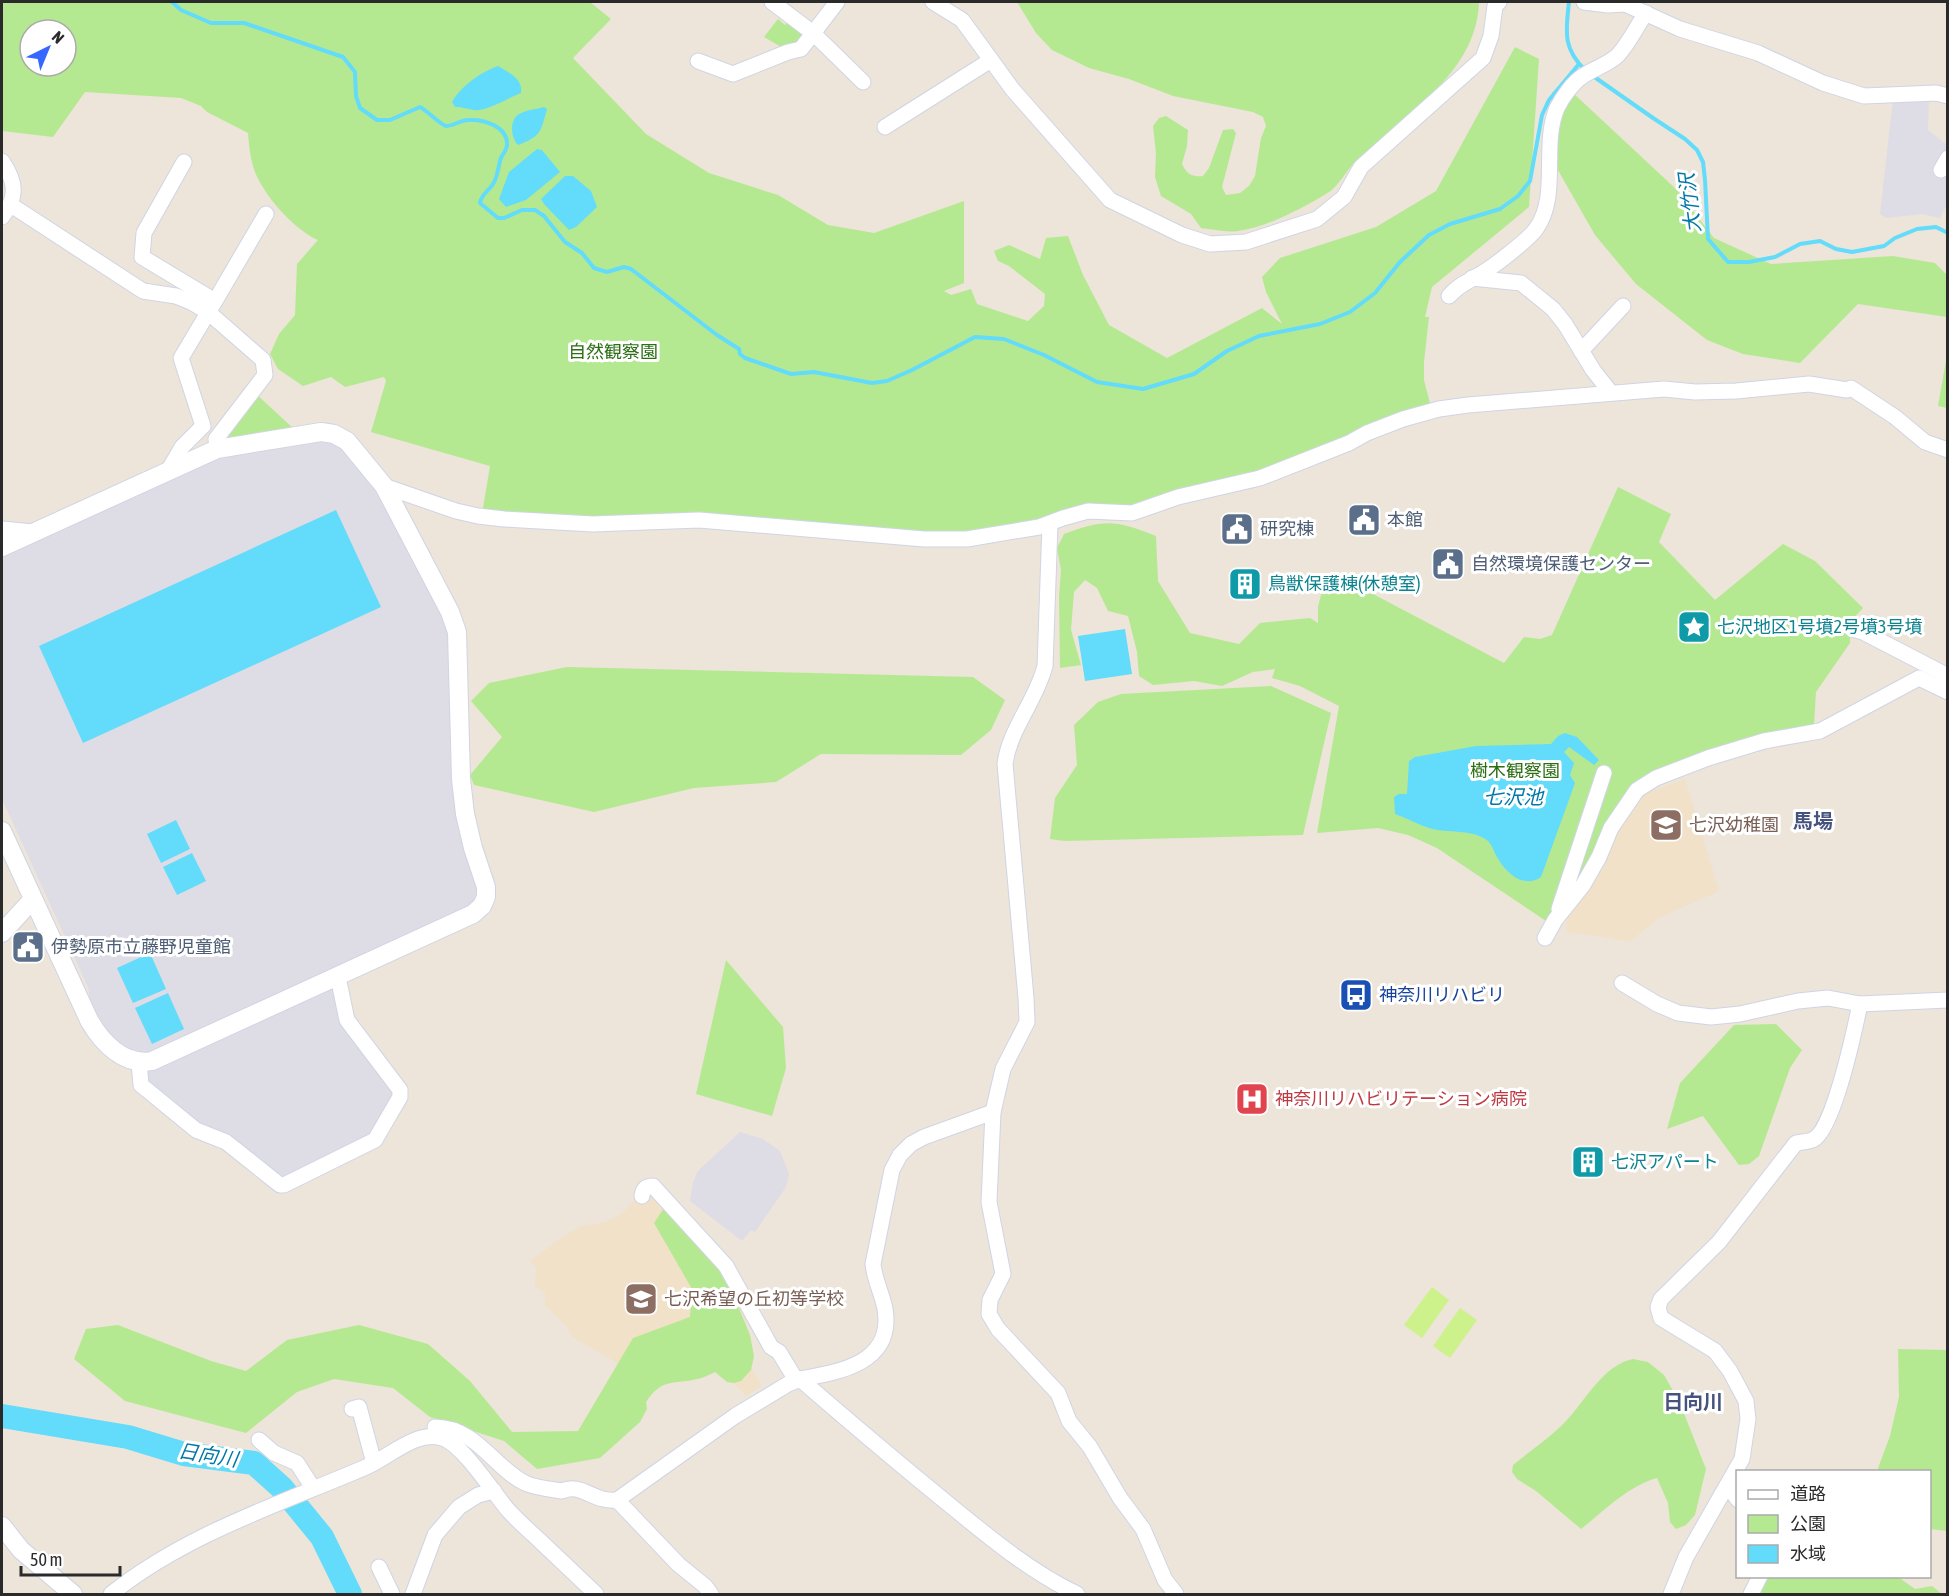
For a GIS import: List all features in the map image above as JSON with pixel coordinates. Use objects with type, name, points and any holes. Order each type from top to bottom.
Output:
[{"type":"street","points":[[772,2],[813,33],[863,82]]},
{"type":"street","points":[[698,61],[733,74],[801,49],[837,2]]},
{"type":"street","points":[[933,2],[962,20],[1013,90],[1110,201],[1182,235],[1210,244],[1246,242],[1317,219],[1344,197],[1361,168],[1483,58],[1491,36],[1495,6],[1499,2]]},
{"type":"street","points":[[1584,2],[1608,5],[1625,4],[1680,29],[1758,53],[1823,83],[1864,96],[1936,93],[1947,96]]},
{"type":"street","points":[[1449,296],[1459,285],[1501,260],[1536,229],[1549,187],[1550,137],[1557,108],[1574,84],[1583,76],[1617,55],[1646,13]]},
{"type":"street","points":[[885,127],[992,60]]},
{"type":"street","points":[[2,161],[14,186],[6,211],[143,291],[176,296],[191,302],[208,312],[263,360],[266,375],[216,439],[217,449]]},
{"type":"street","points":[[184,162],[144,233],[142,257],[210,308]]},
{"type":"street","points":[[168,471],[182,447],[203,426],[181,358],[266,214]]},
{"type":"street","points":[[1472,278],[1521,283],[1553,309],[1611,393]]},
{"type":"street","points":[[1581,351],[1623,306]]},
{"type":"street","points":[[173,340],[185,351]]},
{"type":"street","points":[[384,486],[456,511],[514,520],[593,524],[699,520],[924,539],[967,539],[1050,524],[1089,511],[1132,513],[1178,497],[1260,478],[1349,443],[1379,428],[1434,410],[1468,405],[1664,389],[1695,392],[1736,391],[1809,384],[1847,390],[1851,388],[1876,404],[1925,442],[1947,450]]},
{"type":"street","points":[[2,547],[217,449],[321,432],[334,434],[347,441],[384,486],[450,612],[457,632],[461,779],[465,814],[486,887],[486,897],[482,906],[473,914],[152,1061],[139,1062],[123,1057],[94,1029],[2,831]]},
{"type":"street","points":[[1050,524],[1045,666],[1040,684],[1007,749],[1005,764],[1027,1022],[1003,1069],[993,1113],[989,1202],[1003,1274],[990,1300],[989,1314],[998,1329],[1058,1393],[1069,1421],[1090,1447],[1120,1498],[1143,1529],[1165,1580],[1176,1594]]},
{"type":"street","points":[[2,529],[33,532]]},
{"type":"street","points":[[1852,629],[1863,632],[1947,676]]},
{"type":"street","points":[[1545,938],[1555,920],[1583,885],[1625,805],[1637,790],[1656,778],[1708,758],[1764,741],[1820,731],[1919,678],[1947,692]]},
{"type":"street","points":[[1555,920],[1604,773]]},
{"type":"street","points":[[3,929],[33,899]]},
{"type":"street","points":[[139,1062],[141,1085],[196,1130],[226,1142],[280,1185],[284,1185],[375,1140],[400,1097],[400,1090],[347,1020],[338,977]]},
{"type":"street","points":[[1622,983],[1667,1009],[1690,1016],[1711,1017],[1740,1014],[1798,1001],[1828,998],[1860,1004],[1947,1000]]},
{"type":"street","points":[[1736,1470],[1742,1459],[1746,1441],[1748,1419],[1746,1401],[1730,1371],[1715,1351],[1661,1318],[1658,1307],[1661,1299],[1719,1242],[1796,1143],[1814,1139],[1822,1131],[1844,1075],[1860,1004]]},
{"type":"street","points":[[416,1439],[422,1431],[430,1427],[439,1427],[476,1441],[511,1473],[527,1484],[562,1491],[565,1489],[581,1490],[606,1502],[617,1500],[735,1416],[788,1384],[835,1372],[866,1359],[882,1338],[886,1321],[885,1307],[875,1280],[873,1264],[892,1170],[900,1155],[911,1144],[924,1137],[993,1113]]},
{"type":"street","points":[[642,1196],[643,1190],[653,1185],[726,1266],[771,1347],[779,1352],[798,1380],[991,1538],[1028,1566],[1077,1594]]},
{"type":"street","points":[[352,1409],[358,1407],[374,1463]]},
{"type":"street","points":[[111,1594],[126,1582],[217,1530],[306,1490],[374,1463],[416,1439],[427,1436],[452,1443],[509,1511],[596,1594]]},
{"type":"street","points":[[259,1440],[274,1453],[297,1463],[306,1490]]},
{"type":"street","points":[[1671,1594],[1690,1548],[1736,1471]]},
{"type":"street","points":[[1728,1486],[1736,1498]]},
{"type":"street","points":[[414,1594],[435,1535],[459,1507],[478,1495],[494,1491]]},
{"type":"street","points":[[617,1500],[679,1565],[705,1586],[711,1594]]},
{"type":"street","points":[[2,1526],[21,1551],[73,1594]]},
{"type":"street","points":[[379,1567],[392,1594]]},
{"type":"street","points":[[1751,1594],[1759,1578]]},
{"type":"shaded area","points":[[1929,97],[1928,130],[1947,145],[1944,176],[1947,180],[1947,204],[1940,218],[1922,214],[1886,218],[1880,214],[1893,99]]},
{"type":"shaded area","points":[[323,436],[341,445],[385,499],[449,621],[479,885],[477,899],[471,905],[335,971],[150,1055],[128,1054],[93,1018],[88,987],[2,799],[2,555],[221,454]]},
{"type":"shaded area","points":[[1685,779],[1719,891],[1661,917],[1629,942],[1567,933],[1566,910],[1626,814],[1646,793]]},
{"type":"shaded area","points":[[332,986],[392,1091],[392,1098],[375,1133],[284,1178],[203,1128],[150,1087],[145,1073],[151,1068]]},
{"type":"shaded area","points":[[740,1132],[763,1139],[780,1151],[789,1174],[786,1187],[755,1232],[751,1230],[742,1241],[690,1201],[693,1182],[698,1171]]},
{"type":"shaded area","name":"七沢希望の丘初等学校","points":[[653,1191],[720,1269],[747,1315],[743,1354],[762,1386],[746,1396],[718,1368],[634,1373],[571,1336],[568,1328],[545,1305],[545,1293],[535,1286],[536,1268],[530,1261],[565,1235],[580,1227],[606,1222],[621,1214],[636,1199]]},
{"type":"green space","name":"自然観察園","points":[[2,2],[590,2],[611,19],[573,58],[646,134],[709,173],[778,195],[828,225],[874,233],[964,201],[964,283],[944,291],[951,295],[971,289],[977,304],[1028,321],[1044,306],[1045,294],[1009,266],[998,261],[994,251],[1009,245],[1040,259],[1046,238],[1068,236],[1083,275],[1109,325],[1167,358],[1262,308],[1282,324],[1266,292],[1262,277],[1280,258],[1376,227],[1436,191],[1515,47],[1539,59],[1529,207],[1432,287],[1425,317],[1429,317],[1424,362],[1424,380],[1431,407],[1258,477],[1130,510],[963,536],[585,521],[482,514],[490,466],[371,432],[386,381],[384,377],[345,387],[331,377],[303,386],[278,369],[270,354],[279,334],[295,315],[297,264],[318,240],[299,228],[270,198],[253,166],[248,133],[207,112],[201,106],[181,98],[85,92],[53,137],[2,131]]},
{"type":"green space","points":[[1017,2],[1479,2],[1475,27],[1466,50],[1452,72],[1416,109],[1357,160],[1335,187],[1284,217],[1249,229],[1229,232],[1201,228],[1191,214],[1161,196],[1155,177],[1156,153],[1153,126],[1159,118],[1166,116],[1188,130],[1182,164],[1190,174],[1199,176],[1203,176],[1209,168],[1223,130],[1233,129],[1236,133],[1222,187],[1226,195],[1240,193],[1249,186],[1255,176],[1261,138],[1266,126],[1263,117],[1253,112],[1173,96],[1129,79],[1089,68],[1052,50],[1036,33]]},
{"type":"green space","points":[[778,19],[785,25],[789,20],[804,32],[802,43],[783,48],[764,37]]},
{"type":"green space","points":[[1552,92],[1572,92],[1677,190],[1714,238],[1771,264],[1893,256],[1935,263],[1947,275],[1947,317],[1858,304],[1800,363],[1743,354],[1707,340],[1636,284],[1595,235],[1555,165]]},
{"type":"green space","points":[[1947,355],[1947,408],[1938,406]]},
{"type":"green space","points":[[255,393],[294,429],[224,440]]},
{"type":"green space","name":"樹木観察園","points":[[1618,487],[1671,514],[1659,542],[1715,600],[1783,544],[1815,561],[1863,608],[1851,621],[1850,643],[1816,692],[1814,725],[1703,754],[1644,776],[1619,803],[1582,879],[1546,921],[1437,848],[1408,835],[1378,828],[1317,833],[1339,706],[1300,686],[1272,678],[1275,669],[1253,672],[1222,686],[1194,681],[1153,685],[1139,676],[1137,652],[1128,616],[1108,611],[1097,588],[1085,580],[1074,592],[1071,630],[1081,665],[1060,668],[1061,570],[1057,548],[1064,534],[1110,523],[1156,536],[1158,581],[1190,633],[1239,644],[1260,623],[1310,618],[1318,623],[1318,607],[1323,587],[1373,594],[1504,663],[1524,637],[1540,639],[1552,635]]},
{"type":"green space","points":[[567,667],[973,677],[1005,700],[991,730],[961,755],[821,754],[776,782],[694,788],[594,812],[474,785],[470,775],[502,737],[471,701],[489,683]]},
{"type":"green space","points":[[1271,686],[1331,713],[1303,835],[1065,841],[1050,839],[1055,798],[1077,765],[1074,725],[1098,702],[1121,694]]},
{"type":"green space","points":[[726,960],[783,1027],[786,1068],[772,1116],[696,1094]]},
{"type":"green space","points":[[1776,1024],[1802,1050],[1790,1068],[1759,1156],[1749,1164],[1739,1165],[1703,1116],[1667,1129],[1680,1083],[1734,1025]]},
{"type":"green space","points":[[664,1208],[723,1270],[750,1335],[754,1356],[751,1370],[741,1381],[734,1383],[727,1382],[715,1372],[699,1379],[663,1385],[646,1402],[647,1409],[640,1422],[600,1458],[537,1469],[504,1441],[430,1417],[393,1388],[334,1379],[297,1392],[246,1433],[125,1401],[74,1359],[86,1329],[118,1325],[211,1361],[246,1371],[287,1340],[359,1325],[428,1344],[470,1381],[512,1432],[578,1431],[633,1338],[690,1317],[692,1289],[654,1223]]},
{"type":"green space","points":[[1432,1287],[1449,1300],[1422,1338],[1404,1325]]},
{"type":"green space","points":[[1460,1308],[1477,1320],[1450,1358],[1433,1346]]},
{"type":"green space","points":[[1898,1349],[1947,1350],[1947,1531],[1931,1529],[1931,1470],[1877,1470],[1890,1436],[1899,1397]]},
{"type":"green space","points":[[1633,1359],[1648,1362],[1664,1375],[1679,1401],[1706,1469],[1695,1515],[1686,1525],[1676,1529],[1670,1522],[1668,1503],[1657,1478],[1626,1493],[1581,1529],[1536,1491],[1517,1479],[1512,1472],[1513,1465],[1560,1427],[1596,1384],[1613,1368]]},
{"type":"green space","points":[[1765,1578],[1899,1578],[1915,1589],[1932,1586],[1942,1594],[1756,1594]]},
{"type":"water","points":[[498,66],[518,80],[521,93],[479,110],[455,107],[452,102],[466,85]]},
{"type":"water","points":[[544,107],[547,109],[539,132],[536,136],[518,145],[512,129],[516,117],[519,114]]},
{"type":"water","points":[[537,149],[542,150],[560,172],[526,200],[506,207],[499,199],[509,172]]},
{"type":"water","points":[[565,176],[573,176],[591,191],[597,207],[576,227],[569,230],[541,199]]},
{"type":"water","points":[[336,510],[381,607],[83,743],[39,646]]},
{"type":"water","points":[[1125,629],[1132,674],[1085,681],[1078,636]]},
{"type":"water","name":"七沢池","points":[[1565,733],[1577,737],[1599,760],[1594,765],[1569,747],[1564,752],[1574,763],[1570,775],[1575,783],[1541,877],[1528,881],[1510,874],[1488,841],[1482,837],[1429,828],[1395,814],[1394,797],[1407,794],[1409,761],[1415,757],[1476,746],[1551,744],[1558,736]]},
{"type":"water","points":[[176,820],[190,849],[161,863],[147,834]]},
{"type":"water","points":[[192,853],[206,881],[177,895],[163,867]]},
{"type":"water","points":[[150,953],[166,989],[133,1003],[117,968]]},
{"type":"water","points":[[168,993],[184,1029],[152,1044],[135,1008]]},
{"type":"waterway","points":[[172,2],[181,10],[211,23],[244,23],[343,57],[355,72],[356,96],[360,108],[377,120],[390,120],[420,107],[446,126],[468,120],[494,125],[506,138],[507,147],[501,158],[495,181],[480,203],[498,218],[504,218],[522,210],[535,210],[544,216],[565,242],[582,253],[594,268],[607,272],[624,267],[631,269],[717,335],[739,349],[740,354],[745,358],[791,374],[814,372],[872,383],[887,381],[912,370],[975,337],[1004,339],[1044,355],[1097,382],[1143,389],[1194,374],[1227,351],[1259,336],[1320,324],[1350,312],[1375,293],[1400,262],[1429,235],[1450,224],[1500,209],[1518,196],[1530,181],[1542,115],[1549,100],[1579,64]]},
{"type":"waterway","name":"大竹沢","points":[[1569,2],[1567,38],[1572,54],[1585,70]]},
{"type":"waterway","name":"大竹沢","points":[[1593,76],[1685,139],[1697,150],[1703,162],[1708,239],[1728,262],[1749,262],[1775,257],[1800,244],[1820,241],[1836,249],[1852,252],[1884,246],[1895,238],[1917,229],[1936,227],[1948,233]]},
{"type":"waterway","name":"日向川","points":[[2,1416],[128,1437],[184,1454],[254,1463],[282,1488],[322,1537],[350,1594]]},
{"type":"place","name":"本館","points":[[1364,520]]},
{"type":"place","name":"研究棟","points":[[1237,529]]},
{"type":"place","name":"自然環境保護センター","points":[[1448,564]]},
{"type":"place","name":"鳥獣保護棟(休憩室)","points":[[1245,584]]},
{"type":"place","name":"七沢地区1号墳2号墳3号墳","points":[[1694,627]]},
{"type":"place","name":"七沢幼稚園","points":[[1666,825]]},
{"type":"place","name":"伊勢原市立藤野児童館","points":[[28,947]]},
{"type":"place","name":"神奈川リハビリ","points":[[1356,995]]},
{"type":"place","name":"神奈川リハビリテーション病院","points":[[1252,1099]]},
{"type":"place","name":"七沢アパート","points":[[1588,1162]]},
{"type":"place","name":"七沢希望の丘初等学校","points":[[641,1299]]},
{"type":"district","name":"馬場","points":[[1813,821]]},
{"type":"district","name":"日向川","points":[[1693,1402]]}]
